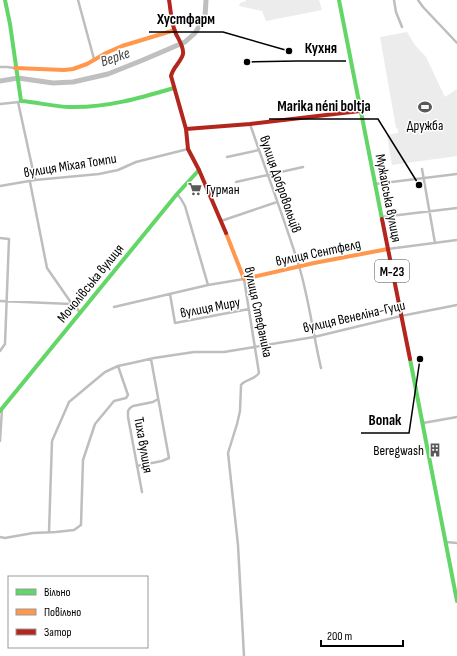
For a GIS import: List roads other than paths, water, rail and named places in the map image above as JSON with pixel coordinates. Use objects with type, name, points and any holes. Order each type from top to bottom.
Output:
[{"type":"main road","points":[[5,0],[10,24],[15,68],[18,78],[19,102],[84,107],[115,104],[174,88]]},
{"type":"main road","name":"вулиця Стефаника","points":[[169,0],[175,30],[183,51],[182,56],[172,71],[171,76],[186,129],[188,149],[221,221],[244,279]]},
{"type":"main road","name":"Мужайська вулиця","points":[[339,0],[445,542]]},
{"type":"main road","points":[[15,68],[73,69],[87,64],[122,46],[175,30]]},
{"type":"main road","points":[[186,129],[250,124],[360,111]]},
{"type":"main road","name":"Мочолівська вулиця","points":[[1,410],[198,170]]},
{"type":"main road","name":"вулиця Сентфелд","points":[[244,279],[299,266],[388,249]]},
{"type":"main road","name":"М-23","points":[[445,542],[457,600]]},
{"type":"street","points":[[78,0],[94,60]]},
{"type":"street","points":[[394,0],[396,12],[402,27]]},
{"type":"street","points":[[418,0],[457,43]]},
{"type":"street","points":[[0,67],[15,68]]},
{"type":"street","points":[[0,104],[19,102],[35,180]]},
{"type":"street","name":"вулиця Добровольців","points":[[250,124],[299,266],[321,368]]},
{"type":"street","name":"вулиця Міхая Томпи","points":[[0,186],[35,180],[99,174],[118,170],[136,162],[188,149]]},
{"type":"street","points":[[226,157],[259,150]]},
{"type":"street","points":[[236,182],[302,167]]},
{"type":"street","points":[[422,169],[435,243]]},
{"type":"street","points":[[375,184],[457,174]]},
{"type":"street","points":[[30,182],[47,268],[72,304],[80,312]]},
{"type":"street","points":[[177,194],[182,199],[185,206],[208,285]]},
{"type":"street","points":[[221,221],[277,202]]},
{"type":"street","points":[[381,217],[457,208]]},
{"type":"street","points":[[0,238],[9,239],[5,344],[0,350]]},
{"type":"street","name":"вулиця Сентфелд","points":[[388,249],[457,240]]},
{"type":"street","name":"вулиця Сентфелд","points":[[114,306],[208,285],[244,279]]},
{"type":"street","name":"вулиця Стефаника","points":[[244,279],[259,373],[258,376],[243,382],[241,385],[240,411],[228,453],[238,545],[244,656]]},
{"type":"street","name":"вулиця Миру","points":[[170,294],[175,323],[249,309]]},
{"type":"street","points":[[0,301],[72,304]]},
{"type":"street","name":"вулиця Венеліна-Гуци","points":[[49,532],[52,442],[69,402],[105,372],[118,366],[151,359],[194,352],[224,352],[314,337],[401,316],[457,305]]},
{"type":"street","points":[[137,466],[162,461],[169,458],[151,359]]},
{"type":"street","points":[[0,536],[5,538],[74,530],[81,525],[83,460],[95,424],[114,401],[126,398],[128,395],[118,366]]},
{"type":"street","name":"Тиха вулиця","points":[[142,492],[128,411],[133,406],[153,402],[158,399]]},
{"type":"street","points":[[0,441],[1,410]]},
{"type":"street","points":[[422,424],[457,417]]},
{"type":"street","points":[[445,542],[457,543]]},
{"type":"waterway","name":"Верке","points":[[0,81],[18,78],[53,83],[73,82],[108,74],[185,42],[195,33],[205,17],[206,0]]},
{"type":"place","name":"Хустфарм","points":[[289,51]]},
{"type":"place","name":"Кухня","points":[[247,62]]},
{"type":"place","name":"Дружба","points":[[425,107]]},
{"type":"place","name":"Marika néni boltja","points":[[419,185]]},
{"type":"place","name":"Гурман","points":[[195,189]]},
{"type":"place","name":"Вопак","points":[[420,359]]},
{"type":"place","name":"Beregwash","points":[[435,450]]}]
